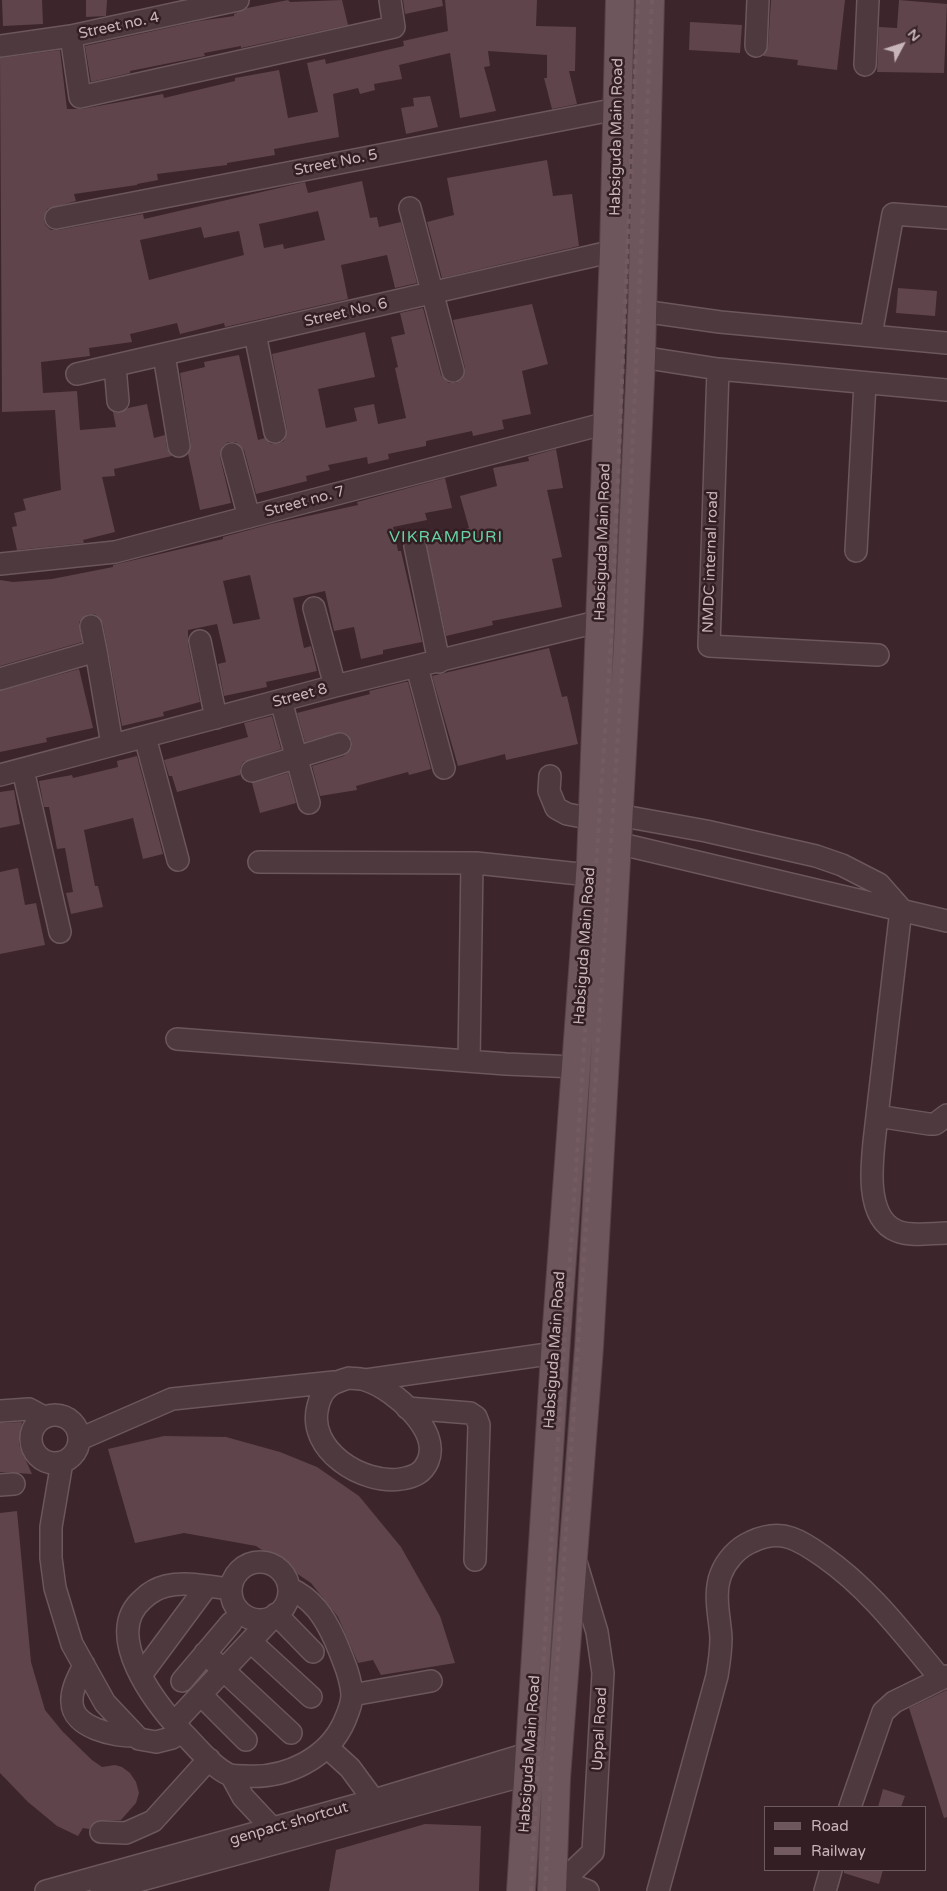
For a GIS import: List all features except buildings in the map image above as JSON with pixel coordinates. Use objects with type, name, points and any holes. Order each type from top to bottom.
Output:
[{"type":"main road","name":"Habsiguda Main Road","points":[[555,1888],[556,1778],[589,1347],[617,843],[606,817],[601,621],[614,251],[620,0]]},
{"type":"main road","name":"Habsiguda Main Road","points":[[521,1891],[555,1346],[589,875],[606,817],[641,357],[650,0]]},
{"type":"main road","points":[[555,1346],[589,1347]]},
{"type":"street","name":"Street no. 4","points":[[0,46],[71,36],[235,0]]},
{"type":"street","points":[[71,36],[80,97],[394,27],[390,0]]},
{"type":"street","points":[[756,46],[758,0]]},
{"type":"street","points":[[865,65],[868,0]]},
{"type":"street","name":"Street No. 5","points":[[56,218],[617,109]]},
{"type":"street","points":[[410,208],[453,371]]},
{"type":"street","points":[[871,335],[893,214],[947,218]]},
{"type":"street","name":"Street No. 6","points":[[77,374],[614,251]]},
{"type":"street","points":[[642,311],[720,322],[947,342]]},
{"type":"street","points":[[255,334],[275,432]]},
{"type":"street","points":[[164,355],[179,446]]},
{"type":"street","points":[[641,357],[718,369],[947,390]]},
{"type":"street","points":[[115,366],[118,401]]},
{"type":"street","name":"NMDC internal road","points":[[718,369],[709,646],[878,655]]},
{"type":"street","points":[[856,551],[866,383]]},
{"type":"street","name":"Street no. 7","points":[[0,564],[115,552],[607,423]]},
{"type":"street","points":[[232,454],[249,517]]},
{"type":"street","points":[[415,546],[439,662]]},
{"type":"street","points":[[314,608],[335,686]]},
{"type":"street","name":"Street 8","points":[[0,775],[335,686],[601,621]]},
{"type":"street","points":[[91,626],[112,744]]},
{"type":"street","points":[[200,640],[216,718]]},
{"type":"street","points":[[0,679],[96,651]]},
{"type":"street","points":[[417,667],[444,768]]},
{"type":"street","points":[[281,701],[298,756],[309,802]]},
{"type":"street","points":[[145,737],[178,860]]},
{"type":"street","points":[[252,771],[340,744]]},
{"type":"street","points":[[23,770],[60,932]]},
{"type":"street","points":[[550,776],[549,791],[556,808],[567,814],[606,817],[706,831],[816,856],[842,865],[879,884],[901,910],[877,1116],[872,1184],[873,1197],[879,1215],[890,1228],[903,1233],[947,1233]]},
{"type":"street","points":[[617,843],[947,921]]},
{"type":"street","points":[[259,862],[472,863],[589,875]]},
{"type":"street","points":[[469,1061],[472,863]]},
{"type":"street","points":[[177,1039],[469,1061],[576,1067]]},
{"type":"street","points":[[877,1116],[935,1124],[947,1115]]},
{"type":"street","points":[[80,1439],[172,1399],[334,1382],[349,1378],[366,1380],[555,1346]]},
{"type":"street","points":[[334,1382],[324,1390],[316,1412],[318,1435],[324,1446],[362,1474],[382,1480],[398,1480],[413,1477],[425,1469],[432,1453],[428,1436],[416,1417],[397,1398],[366,1380]]},
{"type":"street","points":[[407,1408],[470,1413],[476,1417],[479,1425],[475,1560]]},
{"type":"street","points":[[0,1411],[29,1409],[44,1417]]},
{"type":"street","points":[[52,1415],[68,1418],[78,1431],[80,1439],[75,1454],[62,1462],[46,1461],[35,1451],[32,1444],[34,1428],[44,1417],[52,1415]]},
{"type":"street","points":[[62,1462],[51,1527],[51,1558],[55,1588],[72,1644],[105,1703],[139,1739],[156,1742],[172,1738],[202,1696],[285,1606],[289,1588]]},
{"type":"street","points":[[658,1891],[717,1676],[721,1640],[718,1599],[720,1576],[729,1559],[744,1545],[761,1537],[774,1535],[791,1538],[810,1547],[845,1572],[874,1599],[944,1678],[894,1702],[882,1712],[850,1806]]},
{"type":"street","name":"Uppal Road","points":[[555,1888],[593,1852],[603,1674],[597,1632],[574,1552]]},
{"type":"street","points":[[231,1775],[253,1777],[291,1770],[328,1748],[342,1727],[352,1695],[340,1651],[322,1614],[312,1602],[289,1588],[282,1572],[275,1566],[258,1562],[241,1569],[235,1576],[232,1589],[234,1602],[245,1615],[262,1620],[276,1614]]},
{"type":"street","points":[[101,1891],[275,1836],[242,1797],[231,1775],[209,1759],[178,1728],[151,1694],[134,1660],[128,1635],[130,1616],[139,1602],[165,1586],[179,1584],[232,1589]]},
{"type":"street","points":[[141,1675],[207,1586]]},
{"type":"street","points":[[276,1614],[313,1652]]},
{"type":"street","points":[[182,1681],[231,1623]]},
{"type":"street","points":[[251,1642],[311,1697]]},
{"type":"street","points":[[206,1654],[291,1733]]},
{"type":"street","points":[[84,1665],[74,1691],[72,1703],[75,1712],[85,1723],[102,1732],[120,1737],[135,1736]]},
{"type":"street","points":[[352,1695],[431,1681]]},
{"type":"street","points":[[202,1696],[246,1740]]},
{"type":"street","points":[[328,1748],[350,1768],[379,1807]]},
{"type":"street","points":[[101,1832],[126,1833],[153,1821],[209,1759]]},
{"type":"street","name":"genpact shortcut","points":[[46,1891],[275,1836],[529,1764]]},
{"type":"street","points":[[825,1891],[831,1871]]},
{"type":"street","points":[[555,1888],[588,1891]]},
{"type":"railway","points":[[531,1891],[542,1681],[611,642],[638,0]]},
{"type":"railway","points":[[545,1891],[556,1682],[624,642],[652,0]]},
{"type":"district","name":"VIKRAMPURI","points":[[446,538]]}]
